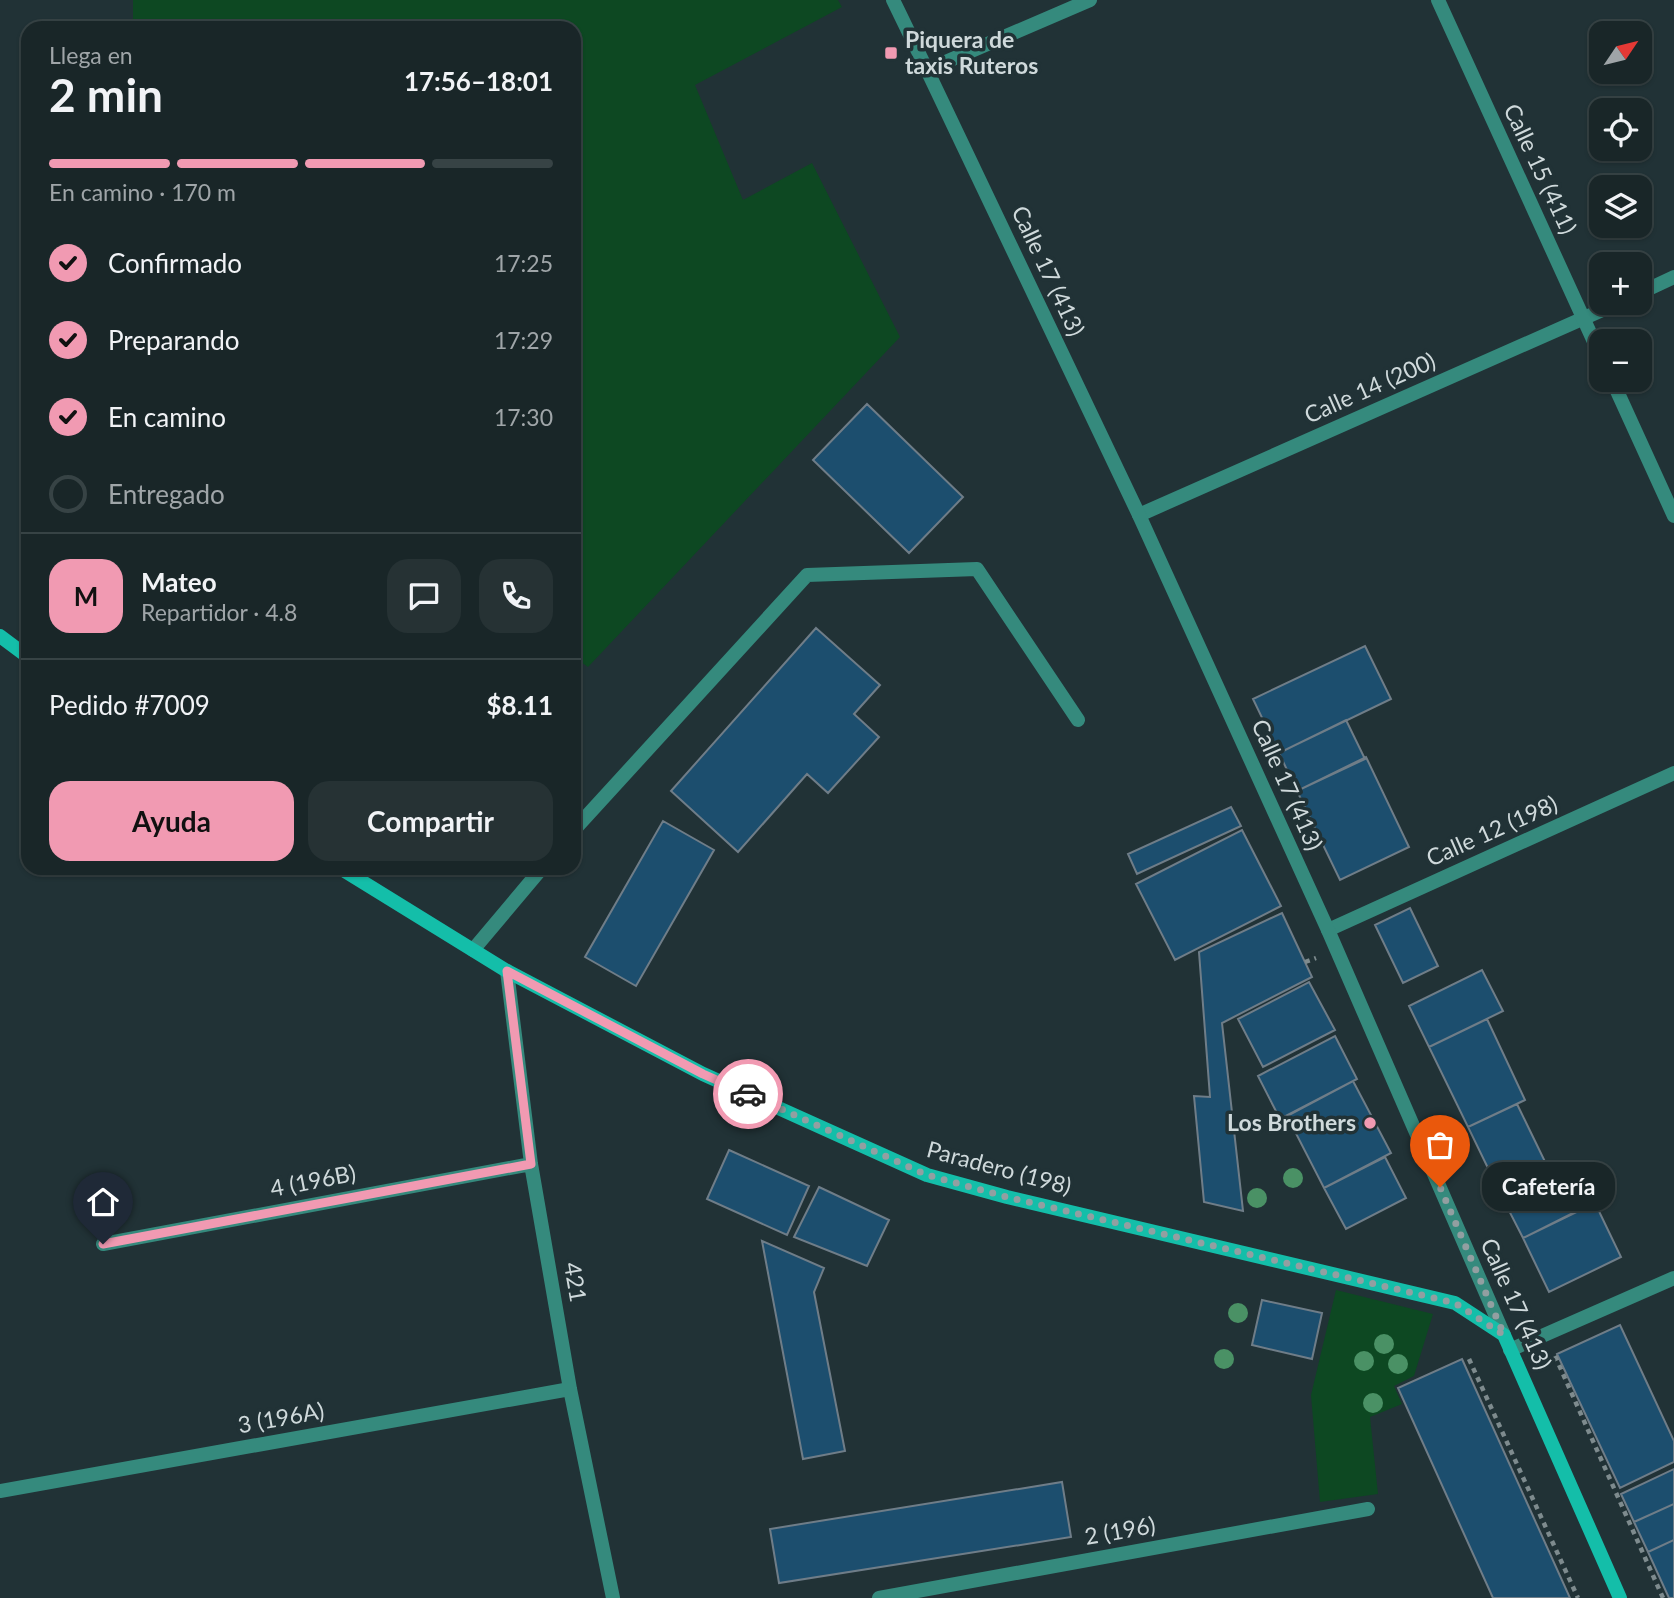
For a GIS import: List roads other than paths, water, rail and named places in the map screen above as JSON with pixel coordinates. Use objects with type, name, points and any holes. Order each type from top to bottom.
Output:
[{"type":"main road","points":[[0,636],[21,652]]},
{"type":"main road","name":"Paradero (198)","points":[[351,875],[507,971],[703,1074],[927,1175],[1020,1200],[1455,1303],[1504,1335]]},
{"type":"main road","name":"Calle 17 (413)","points":[[1504,1335],[1620,1598]]},
{"type":"street","name":"Calle 17 (413)","points":[[894,0],[1139,515],[1328,930],[1504,1335]]},
{"type":"street","points":[[927,70],[1090,0]]},
{"type":"street","name":"Calle 15 (411)","points":[[1438,0],[1589,329]]},
{"type":"street","points":[[1652,287],[1674,277]]},
{"type":"street","name":"Calle 14 (200)","points":[[1139,515],[1591,315]]},
{"type":"street","points":[[1617,392],[1674,516]]},
{"type":"street","points":[[581,822],[807,575],[977,569],[1078,720]]},
{"type":"street","name":"Calle 12 (198)","points":[[1328,930],[1674,773]]},
{"type":"street","points":[[473,950],[536,875]]},
{"type":"street","name":"421","points":[[507,971],[531,1164],[570,1389],[613,1598]]},
{"type":"street","name":"4 (196B)","points":[[103,1244],[531,1164]]},
{"type":"street","points":[[1510,1350],[1674,1278]]},
{"type":"street","name":"3 (196A)","points":[[0,1491],[570,1389]]},
{"type":"street","name":"2 (196)","points":[[879,1598],[1368,1509]]},
{"type":"place","name":"Piquera de taxis Ruteros","points":[[891,53]]},
{"type":"place","name":"Los Brothers","points":[[1370,1123]]},
{"type":"place","name":"Cafetería","points":[[1440,1187]]}]
